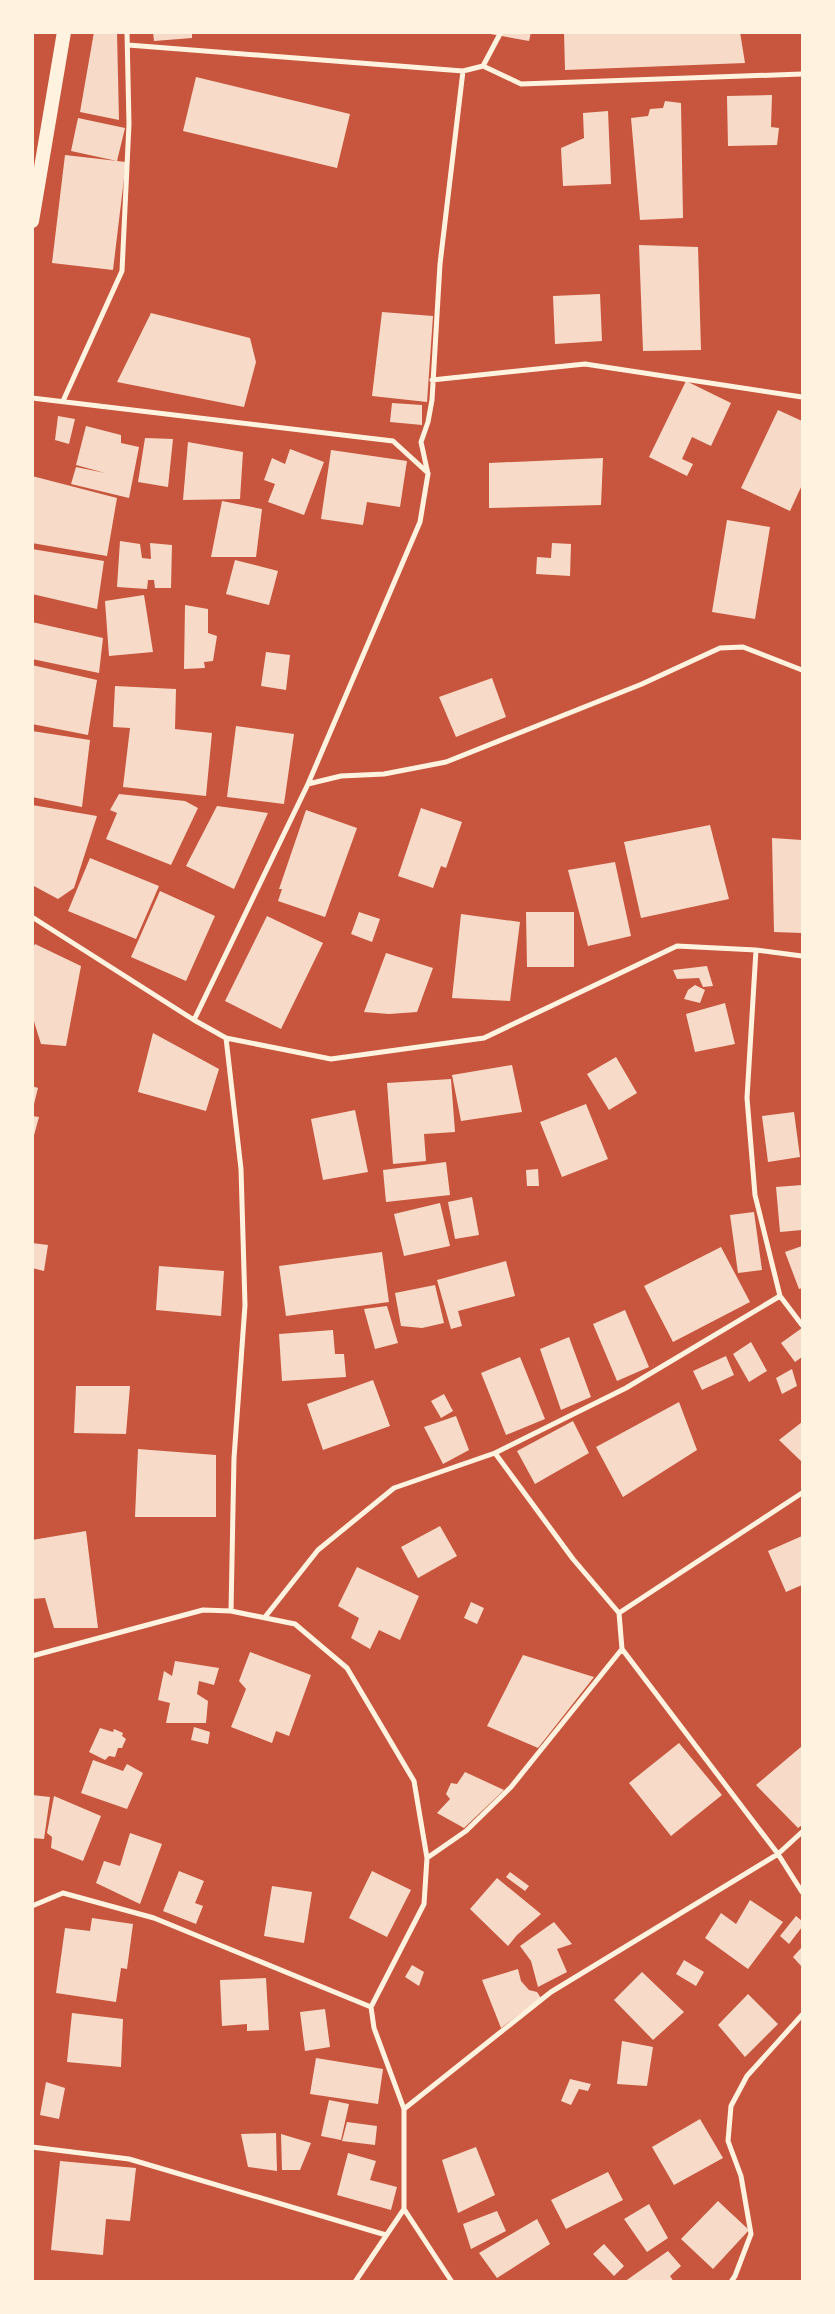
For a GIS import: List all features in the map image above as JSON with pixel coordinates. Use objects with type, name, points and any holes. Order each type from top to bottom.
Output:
[{"type":"highway","points":[[32,221],[64,32]]},
{"type":"street","points":[[63,401],[122,271],[129,124],[127,32]]},
{"type":"street","points":[[483,66],[501,32]]},
{"type":"street","points":[[128,44],[463,71],[483,66],[521,84],[802,74]]},
{"type":"street","points":[[194,1020],[308,784],[420,522],[428,474],[422,442],[429,415],[440,264],[463,71]]},
{"type":"street","points":[[432,380],[585,364],[802,397]]},
{"type":"street","points":[[32,398],[393,441],[428,474]]},
{"type":"street","points":[[308,784],[341,776],[384,774],[446,762],[642,684],[720,648],[743,647],[802,670]]},
{"type":"street","points":[[32,917],[194,1020],[226,1038],[332,1059],[484,1038],[677,946],[756,950],[802,956]]},
{"type":"street","points":[[756,950],[747,1098],[755,1195],[780,1296],[802,1325]]},
{"type":"street","points":[[226,1038],[242,1169],[245,1305],[234,1458],[231,1611]]},
{"type":"street","points":[[265,1617],[318,1550],[394,1488],[495,1453],[626,1388],[780,1296]]},
{"type":"street","points":[[495,1453],[573,1559],[619,1613],[622,1649],[778,1854],[802,1892]]},
{"type":"street","points":[[619,1613],[802,1493]]},
{"type":"street","points":[[32,1656],[204,1610],[231,1611],[295,1624],[347,1668],[414,1781],[427,1858],[424,1904],[371,2007],[374,2028],[404,2109],[404,2209],[452,2282]]},
{"type":"street","points":[[427,1858],[466,1830],[511,1787],[622,1649]]},
{"type":"street","points":[[404,2109],[551,1992],[778,1854],[802,1832]]},
{"type":"street","points":[[32,1906],[63,1893],[154,1918],[371,2007]]},
{"type":"street","points":[[731,2282],[751,2234],[741,2176],[728,2141],[731,2106],[747,2076],[802,2014]]},
{"type":"street","points":[[32,2147],[128,2159],[386,2235]]},
{"type":"street","points":[[355,2282],[404,2209]]},
{"type":"building","points":[[94,32],[117,32],[119,120],[80,112]]},
{"type":"building","points":[[153,32],[192,32],[192,38],[154,41]]},
{"type":"building","points":[[479,32],[531,32],[529,41]]},
{"type":"building","points":[[564,32],[740,32],[745,63],[565,70]]},
{"type":"building","points":[[196,77],[350,114],[337,168],[183,131]]},
{"type":"building","points":[[772,95],[771,127],[779,128],[777,145],[728,146],[727,96]]},
{"type":"building","points":[[665,101],[681,103],[683,218],[640,220],[631,118],[648,116],[650,109],[663,108]]},
{"type":"building","points":[[608,111],[611,184],[563,186],[561,148],[584,138],[583,113]]},
{"type":"building","points":[[78,118],[125,128],[117,161],[71,151]]},
{"type":"building","points":[[65,155],[126,162],[113,270],[52,263]]},
{"type":"building","points":[[639,245],[698,247],[701,350],[643,351]]},
{"type":"building","points":[[600,294],[602,341],[555,344],[553,296]]},
{"type":"building","points":[[382,312],[433,316],[427,402],[372,396]]},
{"type":"building","points":[[151,313],[250,338],[256,362],[244,407],[117,382]]},
{"type":"building","points":[[686,381],[731,403],[711,446],[692,437],[682,459],[693,464],[687,476],[649,457]]},
{"type":"building","points":[[392,403],[422,405],[422,425],[390,422]]},
{"type":"building","points":[[778,410],[802,421],[802,485],[790,511],[741,488]]},
{"type":"building","points":[[58,416],[75,419],[69,444],[55,440]]},
{"type":"building","points":[[86,426],[121,435],[121,443],[139,447],[129,498],[71,484],[76,467],[105,473],[76,465]]},
{"type":"building","points":[[145,438],[173,439],[168,487],[138,482]]},
{"type":"building","points":[[188,442],[243,452],[240,499],[183,500]]},
{"type":"building","points":[[290,449],[324,462],[304,515],[268,502],[275,484],[264,480],[272,458],[285,464]]},
{"type":"building","points":[[331,450],[407,461],[400,507],[367,502],[363,525],[321,519]]},
{"type":"building","points":[[603,458],[601,505],[489,508],[489,463]]},
{"type":"building","points":[[32,476],[117,498],[107,556],[32,543]]},
{"type":"building","points":[[222,501],[262,509],[256,557],[211,557]]},
{"type":"building","points":[[727,520],[770,527],[755,619],[712,612]]},
{"type":"building","points":[[120,541],[140,544],[142,558],[151,559],[150,543],[172,545],[171,588],[155,588],[154,580],[148,580],[147,589],[117,587]]},
{"type":"building","points":[[552,543],[571,544],[570,576],[536,574],[537,557],[551,558]]},
{"type":"building","points":[[32,549],[104,561],[97,609],[32,594]]},
{"type":"building","points":[[235,560],[278,571],[269,605],[226,594]]},
{"type":"building","points":[[144,595],[153,652],[109,656],[105,601]]},
{"type":"building","points":[[185,605],[208,609],[208,633],[217,636],[213,661],[204,662],[205,668],[184,669]]},
{"type":"building","points":[[32,622],[103,638],[99,673],[32,659]]},
{"type":"building","points":[[266,652],[290,655],[286,690],[261,686]]},
{"type":"building","points":[[32,665],[97,680],[88,735],[32,724]]},
{"type":"building","points":[[492,678],[506,717],[456,737],[439,697]]},
{"type":"building","points":[[115,686],[176,689],[175,729],[212,733],[206,796],[123,787],[130,728],[113,727]]},
{"type":"building","points":[[236,726],[294,734],[284,804],[227,797]]},
{"type":"building","points":[[32,731],[90,740],[82,807],[32,797]]},
{"type":"building","points":[[119,794],[185,801],[198,808],[171,865],[106,839],[117,813],[110,810]]},
{"type":"building","points":[[32,805],[97,816],[74,888],[58,899],[32,885]]},
{"type":"building","points":[[217,806],[268,813],[234,889],[186,866]]},
{"type":"building","points":[[421,808],[462,822],[446,868],[441,866],[433,888],[398,876]]},
{"type":"building","points":[[306,810],[357,828],[325,917],[278,901],[282,889],[279,889]]},
{"type":"building","points":[[710,825],[729,899],[641,918],[624,842]]},
{"type":"building","points":[[772,838],[802,840],[802,933],[774,932]]},
{"type":"building","points":[[90,858],[159,886],[136,939],[68,911]]},
{"type":"building","points":[[615,862],[631,936],[588,946],[568,870]]},
{"type":"building","points":[[160,891],[215,916],[186,981],[131,957]]},
{"type":"building","points":[[359,912],[380,919],[372,942],[351,934]]},
{"type":"building","points":[[526,912],[574,912],[574,967],[527,967]]},
{"type":"building","points":[[461,914],[520,922],[510,1001],[452,998]]},
{"type":"building","points":[[267,916],[323,943],[281,1029],[225,1001]]},
{"type":"building","points":[[35,944],[81,966],[66,1046],[41,1044],[32,1015],[32,949]]},
{"type":"building","points":[[386,953],[433,968],[417,1012],[389,1014],[364,1012]]},
{"type":"building","points":[[707,966],[713,986],[703,987],[699,978],[677,979],[673,970]]},
{"type":"building","points":[[695,985],[705,990],[700,1003],[684,999],[688,990]]},
{"type":"building","points":[[725,1003],[735,1044],[695,1052],[686,1014]]},
{"type":"building","points":[[153,1033],[219,1069],[206,1111],[138,1092]]},
{"type":"building","points":[[616,1057],[637,1093],[609,1110],[587,1074]]},
{"type":"building","points":[[512,1065],[522,1112],[461,1121],[452,1075]]},
{"type":"building","points":[[451,1079],[455,1132],[424,1134],[426,1161],[393,1164],[387,1083]]},
{"type":"building","points":[[32,1086],[38,1088],[33,1108],[32,1108]]},
{"type":"building","points":[[586,1104],[608,1159],[562,1177],[540,1122]]},
{"type":"building","points":[[355,1110],[368,1172],[323,1180],[311,1119]]},
{"type":"building","points":[[794,1112],[800,1157],[768,1162],[762,1116]]},
{"type":"building","points":[[32,1116],[39,1117],[33,1139],[32,1139]]},
{"type":"building","points":[[446,1162],[450,1195],[386,1202],[383,1170]]},
{"type":"building","points":[[538,1169],[539,1186],[527,1186],[526,1170]]},
{"type":"building","points":[[802,1185],[802,1230],[780,1232],[776,1187]]},
{"type":"building","points":[[472,1197],[479,1235],[455,1239],[448,1202]]},
{"type":"building","points":[[440,1203],[450,1246],[404,1256],[394,1214]]},
{"type":"building","points":[[754,1212],[762,1270],[738,1273],[730,1215]]},
{"type":"building","points":[[32,1243],[48,1245],[44,1271],[32,1268]]},
{"type":"building","points":[[802,1246],[802,1288],[799,1289],[785,1252]]},
{"type":"building","points":[[721,1247],[750,1302],[673,1342],[644,1286]]},
{"type":"building","points":[[382,1252],[389,1302],[286,1316],[279,1266]]},
{"type":"building","points":[[506,1261],[515,1296],[458,1311],[462,1326],[451,1329],[437,1280]]},
{"type":"building","points":[[159,1266],[224,1271],[221,1316],[156,1310]]},
{"type":"building","points":[[435,1285],[444,1323],[422,1328],[401,1326],[395,1293]]},
{"type":"building","points":[[387,1306],[398,1343],[375,1349],[364,1309]]},
{"type":"building","points":[[625,1310],[649,1367],[617,1381],[593,1324]]},
{"type":"building","points":[[802,1328],[802,1357],[795,1362],[781,1343]]},
{"type":"building","points":[[333,1330],[335,1354],[344,1354],[346,1377],[282,1381],[279,1334]]},
{"type":"building","points":[[569,1337],[591,1397],[561,1410],[540,1349]]},
{"type":"building","points":[[751,1342],[767,1371],[749,1382],[733,1354]]},
{"type":"building","points":[[726,1356],[734,1375],[702,1390],[693,1371]]},
{"type":"building","points":[[520,1357],[545,1419],[506,1435],[481,1373]]},
{"type":"building","points":[[792,1369],[797,1386],[782,1394],[776,1378]]},
{"type":"building","points":[[373,1380],[390,1426],[323,1450],[307,1404]]},
{"type":"building","points":[[76,1386],[130,1386],[126,1434],[74,1433]]},
{"type":"building","points":[[444,1394],[453,1411],[441,1418],[431,1401]]},
{"type":"building","points":[[679,1402],[697,1450],[623,1497],[596,1447]]},
{"type":"building","points":[[456,1416],[469,1450],[443,1464],[424,1427]]},
{"type":"building","points":[[573,1421],[589,1453],[535,1484],[517,1451]]},
{"type":"building","points":[[802,1422],[802,1462],[779,1440]]},
{"type":"building","points":[[138,1449],[216,1455],[216,1517],[135,1517]]},
{"type":"building","points":[[440,1526],[457,1556],[418,1578],[401,1547]]},
{"type":"building","points":[[86,1531],[98,1628],[54,1628],[45,1598],[32,1599],[32,1540]]},
{"type":"building","points":[[802,1536],[802,1585],[786,1592],[768,1551]]},
{"type":"building","points":[[357,1567],[419,1596],[400,1640],[379,1630],[370,1649],[351,1638],[359,1618],[338,1606]]},
{"type":"building","points":[[471,1602],[484,1608],[477,1624],[464,1618]]},
{"type":"building","points":[[250,1652],[311,1675],[289,1736],[276,1731],[272,1743],[231,1727],[246,1689],[239,1681]]},
{"type":"building","points":[[523,1655],[594,1677],[538,1748],[487,1726]]},
{"type":"building","points":[[175,1661],[219,1668],[214,1685],[199,1681],[197,1694],[208,1701],[206,1723],[166,1723],[170,1703],[158,1700],[164,1671],[172,1676]]},
{"type":"building","points":[[194,1727],[210,1732],[208,1744],[191,1740]]},
{"type":"building","points":[[100,1728],[113,1732],[114,1729],[123,1733],[122,1736],[126,1739],[122,1748],[118,1748],[115,1757],[109,1756],[105,1760],[89,1752]]},
{"type":"building","points":[[679,1743],[722,1795],[671,1836],[629,1783]]},
{"type":"building","points":[[802,1746],[802,1825],[798,1828],[756,1785]]},
{"type":"building","points":[[93,1760],[123,1771],[127,1764],[143,1773],[127,1809],[81,1793]]},
{"type":"building","points":[[465,1772],[504,1790],[464,1828],[437,1813],[450,1799],[446,1794],[451,1783],[457,1784]]},
{"type":"building","points":[[32,1795],[50,1797],[44,1839],[32,1838]]},
{"type":"building","points":[[54,1796],[101,1816],[83,1861],[51,1848],[52,1837],[47,1833]]},
{"type":"building","points":[[130,1833],[162,1844],[140,1904],[96,1883],[104,1861],[120,1866]]},
{"type":"building","points":[[179,1871],[204,1881],[195,1903],[203,1906],[196,1924],[163,1911]]},
{"type":"building","points":[[372,1871],[411,1890],[387,1937],[349,1918]]},
{"type":"building","points":[[510,1872],[529,1886],[525,1891],[506,1877]]},
{"type":"building","points":[[497,1878],[541,1914],[517,1935],[508,1946],[470,1909]]},
{"type":"building","points":[[272,1886],[312,1892],[304,1943],[264,1936]]},
{"type":"building","points":[[750,1900],[783,1922],[748,1969],[705,1938],[721,1913],[736,1924]]},
{"type":"building","points":[[796,1916],[802,1921],[802,1927],[789,1944],[780,1936]]},
{"type":"building","points":[[92,1918],[133,1924],[127,1969],[121,1968],[116,2002],[56,1993],[65,1928],[90,1931]]},
{"type":"building","points":[[554,1922],[572,1944],[557,1949],[567,1972],[538,1987],[531,1961],[520,1946]]},
{"type":"building","points":[[802,1947],[802,1967],[793,1957]]},
{"type":"building","points":[[684,1960],[704,1972],[696,1986],[676,1974]]},
{"type":"building","points":[[412,1965],[424,1972],[419,1986],[405,1977]]},
{"type":"building","points":[[518,1969],[521,1981],[529,1990],[537,1992],[541,1998],[501,2028],[482,1980]]},
{"type":"building","points":[[642,1972],[684,2012],[653,2040],[614,2000]]},
{"type":"building","points":[[266,1978],[269,2030],[247,2031],[247,2024],[222,2026],[220,1980]]},
{"type":"building","points":[[748,1994],[778,2024],[745,2057],[718,2025]]},
{"type":"building","points":[[325,2009],[330,2047],[305,2051],[300,2012]]},
{"type":"building","points":[[72,2013],[123,2019],[121,2067],[67,2062]]},
{"type":"building","points":[[622,2041],[653,2047],[647,2086],[617,2084]]},
{"type":"building","points":[[316,2058],[383,2069],[378,2104],[310,2094]]},
{"type":"building","points":[[570,2079],[591,2084],[588,2091],[579,2089],[571,2105],[561,2101]]},
{"type":"building","points":[[46,2082],[65,2088],[59,2119],[40,2115]]},
{"type":"building","points":[[329,2100],[349,2104],[341,2140],[321,2136]]},
{"type":"building","points":[[700,2119],[723,2158],[674,2185],[652,2147]]},
{"type":"building","points":[[347,2122],[377,2126],[375,2145],[342,2141]]},
{"type":"building","points":[[276,2133],[277,2171],[248,2167],[241,2134]]},
{"type":"building","points":[[281,2134],[311,2143],[300,2170],[282,2170]]},
{"type":"building","points":[[476,2147],[495,2195],[458,2213],[442,2160]]},
{"type":"building","points":[[348,2153],[376,2161],[370,2180],[397,2187],[391,2210],[337,2195]]},
{"type":"building","points":[[60,2161],[136,2168],[130,2221],[106,2219],[103,2255],[51,2250]]},
{"type":"building","points":[[608,2172],[623,2200],[566,2229],[551,2200]]},
{"type":"building","points":[[718,2201],[749,2230],[713,2269],[681,2239]]},
{"type":"building","points":[[649,2204],[668,2238],[647,2252],[624,2219]]},
{"type":"building","points":[[497,2211],[506,2231],[471,2249],[463,2224]]},
{"type":"building","points":[[537,2219],[550,2244],[497,2278],[479,2253]]},
{"type":"building","points":[[604,2244],[624,2266],[614,2276],[593,2254]]},
{"type":"building","points":[[668,2251],[681,2266],[670,2276],[674,2282],[624,2282]]}]
